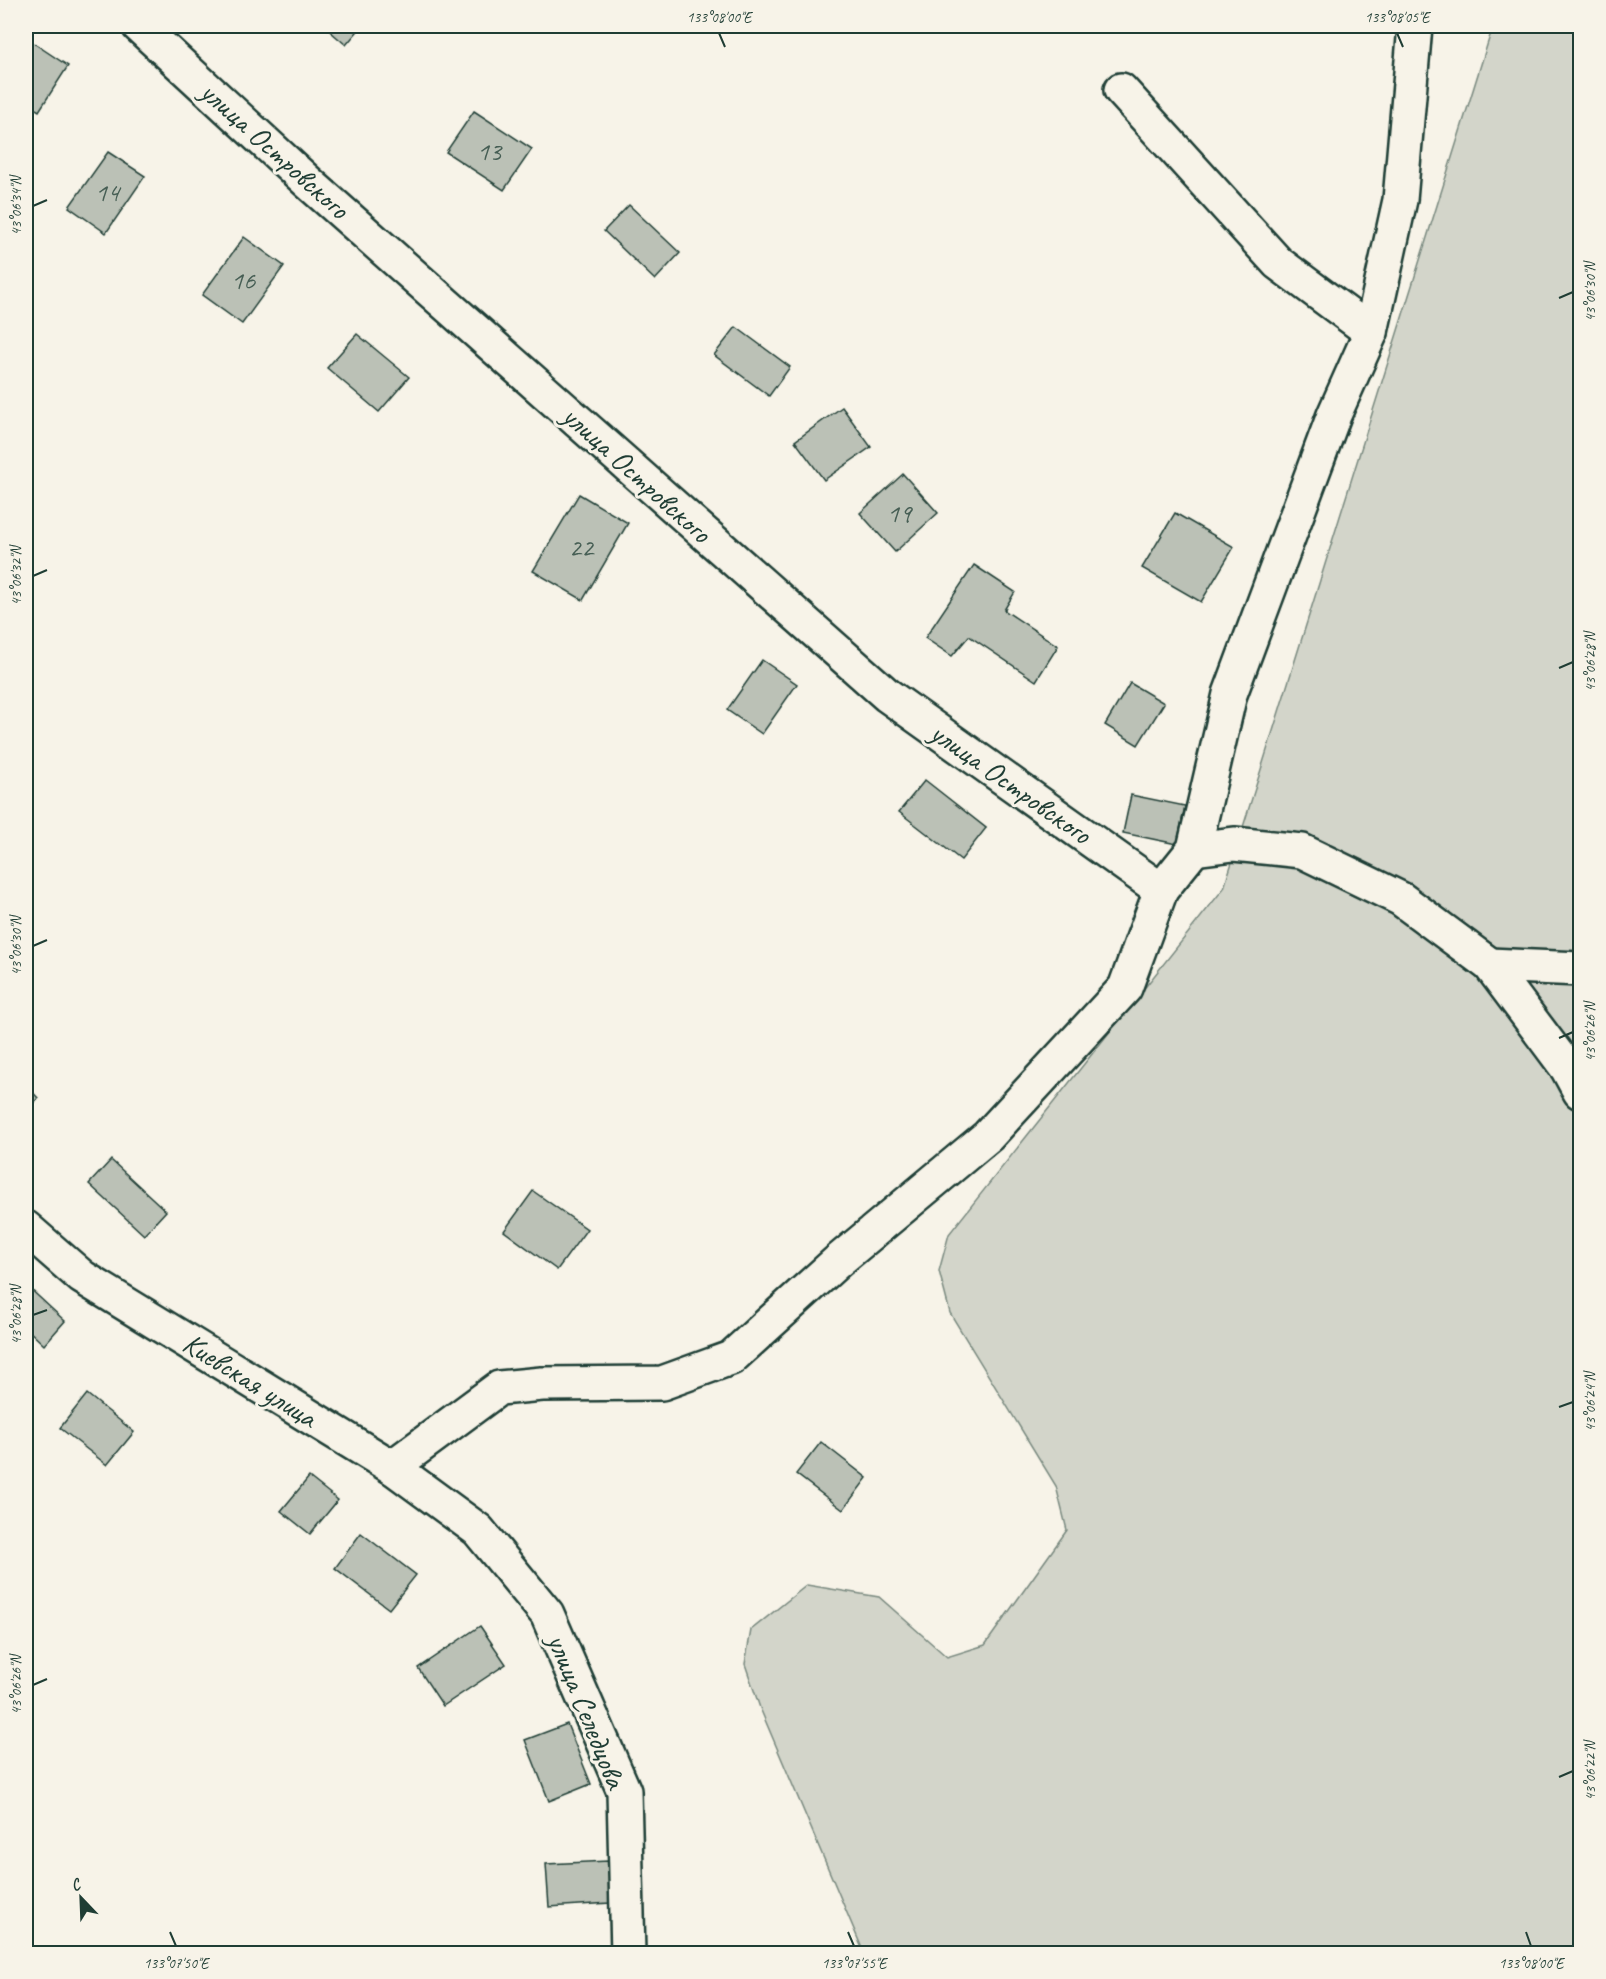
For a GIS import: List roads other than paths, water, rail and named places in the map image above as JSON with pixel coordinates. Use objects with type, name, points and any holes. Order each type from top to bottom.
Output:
[{"type":"street","name":"улица Островского","points":[[139,26],[309,183],[887,695],[1161,890]]},
{"type":"street","points":[[392,1467],[499,1388],[542,1384],[662,1383],[731,1358],[838,1261],[988,1136],[1125,988],[1161,890],[1194,849],[1230,694],[1334,415],[1371,332],[1400,200],[1415,26]]},
{"type":"street","points":[[1121,90],[1278,263],[1371,332]]},
{"type":"street","points":[[1194,849],[1234,844],[1302,851],[1401,899],[1490,965],[1567,1068],[1581,1092]]},
{"type":"street","points":[[1490,965],[1581,969]]},
{"type":"street","name":"Киевская улица","points":[[26,1228],[82,1276],[392,1467],[478,1530]]},
{"type":"street","name":"улица Селедцова","points":[[478,1530],[547,1614],[624,1791],[628,1953]]}]
